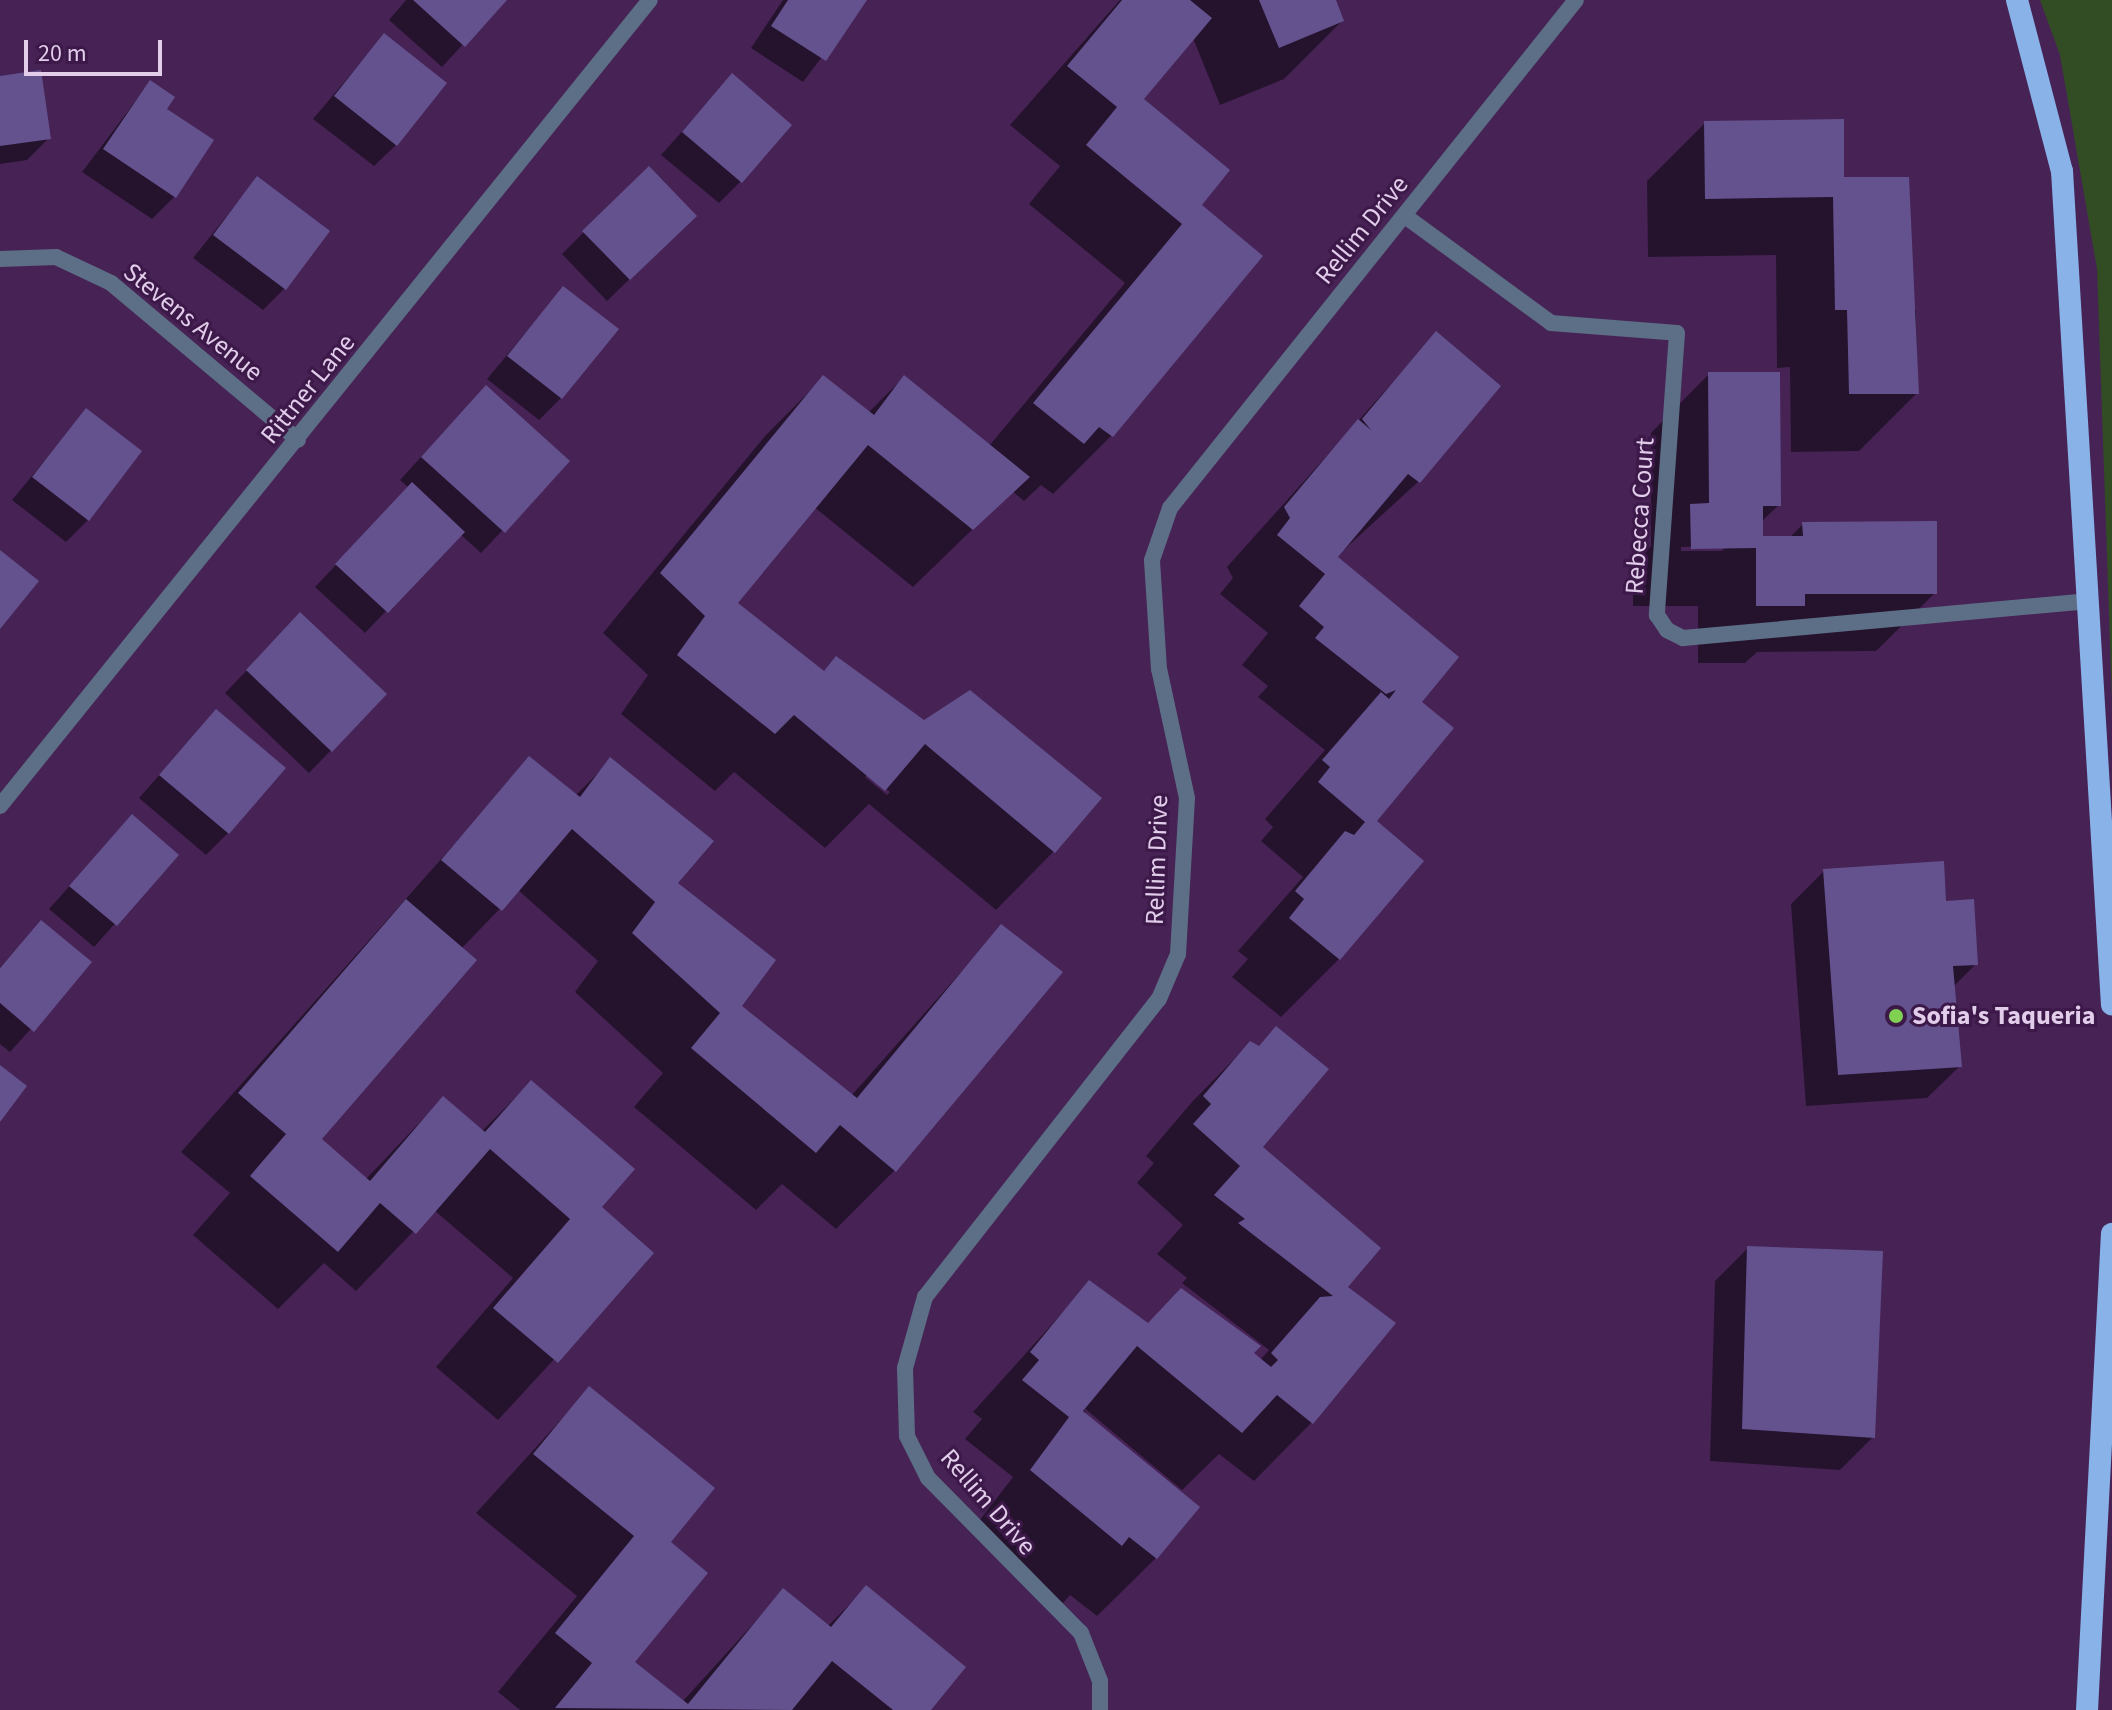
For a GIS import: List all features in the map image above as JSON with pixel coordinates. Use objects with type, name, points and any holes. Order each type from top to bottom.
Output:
[{"type":"highway","points":[[2017,0],[2062,171],[2112,1005]]},
{"type":"highway","points":[[2087,1710],[2112,1234]]},
{"type":"street","name":"Rittner Lane","points":[[0,806],[650,0]]},
{"type":"street","name":"Rellim Drive","points":[[1100,1710],[1100,1681],[1081,1633],[928,1478],[907,1436],[905,1368],[925,1297],[1159,999],[1178,954],[1187,798],[1159,669],[1152,560],[1170,508],[1576,0]]},
{"type":"street","name":"Rebecca Court","points":[[1405,216],[1551,323],[1677,333],[1657,615],[1667,630],[1683,638],[2089,601]]},
{"type":"street","name":"Stevens Avenue","points":[[0,259],[56,257],[111,283],[298,440]]},
{"type":"green space","points":[[2040,0],[2112,0],[2112,700],[2097,269],[2060,55]]},
{"type":"building","points":[[413,0],[507,0],[465,47]]},
{"type":"building","points":[[788,0],[867,0],[826,61],[771,26]]},
{"type":"building","points":[[1122,0],[1190,0],[1212,18],[1144,99],[1230,170],[1202,205],[1263,256],[1113,437],[1099,427],[1084,444],[1033,403],[1182,224],[1086,145],[1117,107],[1067,66]]},
{"type":"building","points":[[1259,0],[1336,0],[1344,21],[1279,48]]},
{"type":"building","points":[[384,33],[447,83],[397,146],[334,96]]},
{"type":"building","points":[[41,70],[51,139],[0,146],[0,76]]},
{"type":"building","points":[[732,73],[792,125],[742,183],[682,132]]},
{"type":"building","points":[[150,80],[175,97],[167,109],[214,140],[176,198],[103,149]]},
{"type":"building","points":[[1844,119],[1844,177],[1909,177],[1919,394],[1849,394],[1847,310],[1835,310],[1833,197],[1705,199],[1704,121]]},
{"type":"building","points":[[649,166],[697,216],[630,280],[582,231]]},
{"type":"building","points":[[257,176],[330,231],[286,290],[213,235]]},
{"type":"building","points":[[563,286],[619,329],[562,399],[507,356]]},
{"type":"building","points":[[1436,331],[1501,386],[1420,483],[1408,474],[1338,557],[1459,657],[1422,702],[1454,728],[1377,821],[1424,861],[1340,960],[1289,918],[1304,899],[1295,891],[1345,831],[1354,835],[1365,822],[1318,782],[1330,767],[1322,760],[1381,692],[1389,699],[1396,690],[1386,694],[1315,638],[1324,627],[1299,606],[1325,574],[1277,535],[1290,518],[1284,507],[1358,419],[1371,430],[1362,419]]},
{"type":"building","points":[[1708,372],[1780,372],[1781,506],[1763,506],[1763,536],[1803,536],[1802,522],[1937,521],[1937,594],[1805,594],[1805,606],[1756,606],[1756,548],[1691,549],[1690,504],[1709,503]]},
{"type":"building","points":[[823,375],[874,415],[904,375],[1030,477],[973,530],[868,445],[738,603],[824,671],[836,656],[924,720],[970,690],[1102,798],[1055,853],[925,744],[885,791],[794,715],[775,734],[677,655],[705,616],[660,573]]},
{"type":"building","points":[[486,385],[570,461],[505,533],[421,457]]},
{"type":"building","points":[[86,408],[142,451],[89,521],[32,477]]},
{"type":"building","points":[[412,482],[465,532],[388,613],[335,564]]},
{"type":"building","points":[[0,550],[39,581],[0,629]]},
{"type":"building","points":[[300,612],[387,694],[332,752],[246,670]]},
{"type":"building","points":[[216,709],[286,768],[229,834],[159,775]]},
{"type":"building","points":[[529,756],[580,797],[610,757],[714,841],[678,883],[776,960],[742,1006],[857,1098],[1001,924],[1063,972],[896,1172],[840,1125],[816,1153],[691,1048],[720,1013],[632,933],[655,902],[572,829],[502,911],[441,860]]},
{"type":"building","points":[[132,814],[179,855],[117,926],[69,886]]},
{"type":"building","name":"Sofia's Taqueria","points":[[1944,861],[1946,901],[1974,899],[1978,965],[1953,966],[1962,1067],[1838,1075],[1823,869]]},
{"type":"building","points":[[406,899],[477,960],[322,1139],[370,1181],[443,1096],[485,1132],[531,1080],[635,1169],[602,1207],[654,1253],[558,1363],[493,1308],[570,1219],[490,1149],[416,1234],[380,1203],[338,1252],[250,1176],[286,1134],[238,1093]]},
{"type":"building","points":[[41,920],[92,962],[34,1032],[0,1003],[0,968]]},
{"type":"building","points":[[1276,1026],[1329,1069],[1263,1147],[1381,1248],[1348,1287],[1396,1323],[1313,1424],[1277,1395],[1242,1433],[1137,1346],[1083,1411],[1200,1507],[1157,1559],[1129,1537],[1122,1546],[1030,1470],[1069,1417],[1022,1380],[1039,1360],[1030,1352],[1089,1280],[1148,1323],[1181,1288],[1261,1346],[1254,1353],[1271,1367],[1278,1360],[1271,1353],[1320,1297],[1333,1296],[1238,1223],[1245,1219],[1214,1195],[1240,1166],[1193,1124],[1211,1104],[1203,1096],[1250,1041],[1259,1046]]},
{"type":"building","points":[[0,1065],[27,1086],[0,1122]]},
{"type":"building","points":[[1747,1246],[1883,1251],[1875,1438],[1742,1429]]},
{"type":"building","points":[[589,1386],[715,1488],[671,1542],[708,1573],[635,1662],[688,1704],[783,1588],[831,1627],[866,1585],[966,1667],[931,1710],[893,1710],[832,1661],[792,1710],[555,1708],[592,1663],[555,1633],[634,1536],[533,1454]]},
{"type":"place","name":"Sofia's Taqueria","points":[[1896,1016]]}]
